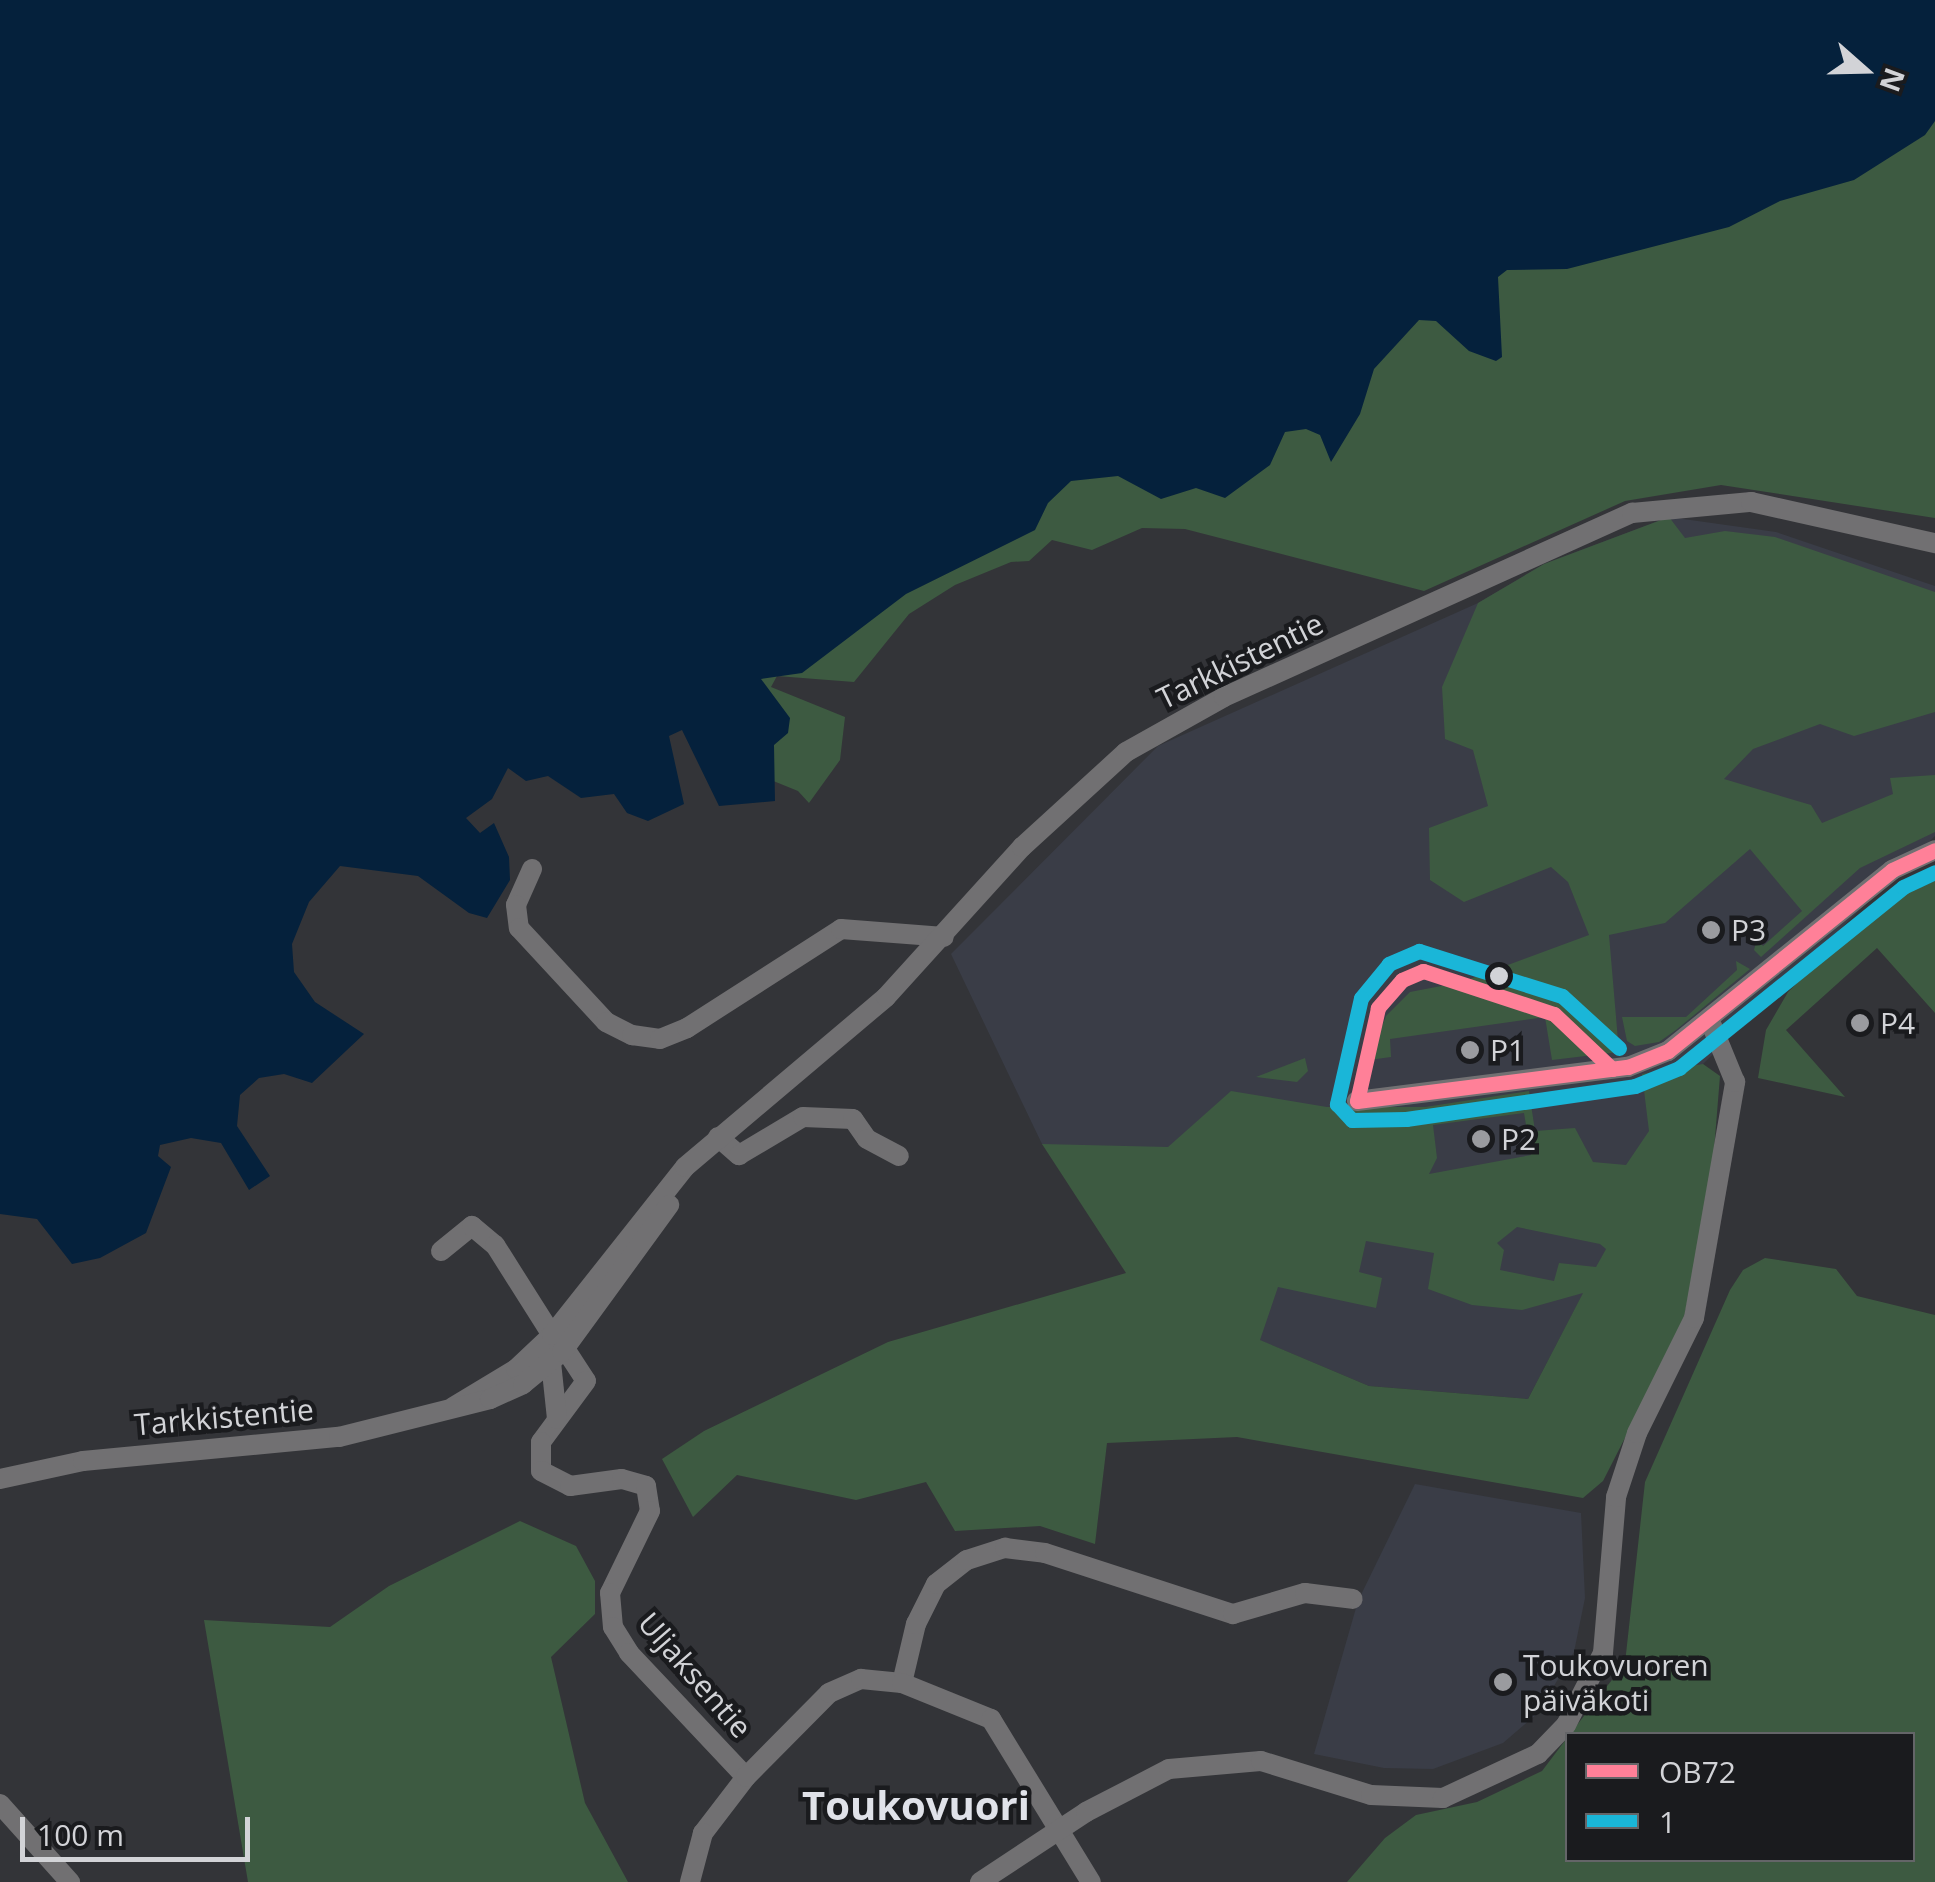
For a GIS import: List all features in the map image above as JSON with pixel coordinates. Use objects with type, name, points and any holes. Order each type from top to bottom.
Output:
[{"type":"street","name":"Tarkkistentie","points":[[452,1407],[560,1340],[718,1137],[886,997],[1022,847],[1126,752],[1224,697],[1632,513],[1684,503],[1750,502],[1935,544]]},
{"type":"street","points":[[1357,1101],[1628,1066],[1668,1051],[1710,1021],[1892,870],[1935,850]]},
{"type":"street","points":[[532,870],[516,905],[519,928],[606,1022],[632,1035],[660,1039],[687,1028],[841,928],[944,937]]},
{"type":"street","points":[[980,1882],[1170,1769],[1207,1762],[1261,1761],[1372,1795],[1443,1798],[1538,1754],[1566,1725],[1604,1652],[1616,1497],[1637,1433],[1694,1318],[1735,1082],[1710,1021]]},
{"type":"street","points":[[718,1137],[739,1155],[803,1117],[840,1117],[852,1119],[867,1139],[899,1156]]},
{"type":"street","points":[[441,1252],[472,1226],[495,1245],[560,1340],[548,1364],[557,1419]]},
{"type":"street","name":"Uljaksentie","points":[[560,1340],[586,1382],[572,1408],[557,1419],[537,1456],[546,1476],[570,1486],[638,1480],[651,1498],[610,1593],[619,1641],[746,1777],[702,1833],[690,1882]]},
{"type":"street","name":"Tarkkistentie","points":[[0,1479],[83,1461],[339,1437],[506,1391],[548,1364]]},
{"type":"street","points":[[902,1683],[916,1624],[936,1584],[967,1560],[1004,1548],[1046,1553],[1233,1614],[1305,1593],[1353,1599]]},
{"type":"street","points":[[746,1777],[828,1694],[861,1679],[902,1683],[991,1718],[1091,1882]]},
{"type":"street","points":[[0,1804],[70,1882]]},
{"type":"shaded area","points":[[1669,517],[1776,532],[1935,586],[1935,836],[1703,1064],[1528,1399],[1369,1386],[1259,1340],[1042,1144],[951,954],[1158,746],[1478,603],[1544,564]]},
{"type":"shaded area","points":[[1415,1484],[1581,1513],[1585,1598],[1574,1652],[1538,1713],[1503,1743],[1433,1769],[1384,1768],[1314,1754],[1358,1601]]},
{"type":"green space","points":[[1935,0],[1935,518],[1721,485],[1625,501],[1424,591],[1185,529],[1142,528],[1092,550],[1052,540],[1029,561],[1011,562],[955,585],[909,614],[854,682],[777,676],[771,687],[845,717],[840,760],[809,803],[798,791],[766,778],[740,661]]},
{"type":"green space","points":[[1669,517],[1685,538],[1725,531],[1775,537],[1935,592],[1935,712],[1854,736],[1820,724],[1753,749],[1724,779],[1811,805],[1822,823],[1893,794],[1890,778],[1935,775],[1935,832],[1860,868],[1761,957],[1754,950],[1757,939],[1763,946],[1802,911],[1750,849],[1665,923],[1609,935],[1619,1052],[1552,1060],[1545,1017],[1390,1039],[1391,1057],[1369,1060],[1386,1016],[1410,992],[1462,982],[1589,935],[1568,882],[1551,867],[1464,902],[1430,880],[1429,828],[1488,806],[1473,750],[1445,739],[1442,687],[1478,603],[1544,564]]},
{"type":"green space","points":[[1935,881],[1935,1013],[1877,948],[1786,1030],[1845,1097],[1758,1078],[1766,1030],[1788,992],[1876,906]]},
{"type":"green space","points":[[1736,961],[1750,969],[1676,1030],[1659,1042],[1635,1046],[1627,1041],[1622,1017],[1686,1017],[1737,970]]},
{"type":"green space","points":[[1305,1058],[1308,1071],[1297,1082],[1256,1077]]},
{"type":"green space","points":[[1703,1064],[1720,1076],[1712,1175],[1683,1324],[1603,1481],[1583,1498],[1237,1437],[1107,1443],[1095,1544],[1040,1526],[955,1531],[926,1482],[856,1500],[737,1475],[693,1517],[662,1459],[704,1431],[888,1342],[1126,1273],[1042,1144],[1168,1147],[1231,1091],[1327,1107],[1425,1107],[1529,1091],[1535,1131],[1575,1128],[1593,1162],[1626,1165],[1649,1131],[1642,1074]],"holes":[[[1524,1113],[1531,1155],[1429,1174],[1437,1158],[1433,1125]],[[1517,1227],[1600,1244],[1606,1249],[1596,1267],[1559,1263],[1554,1281],[1500,1270],[1504,1250],[1497,1243]],[[1366,1241],[1434,1253],[1428,1289],[1472,1305],[1522,1310],[1583,1293],[1528,1399],[1369,1386],[1260,1340],[1278,1287],[1376,1308],[1382,1278],[1359,1272]]]},
{"type":"green space","points":[[1765,1258],[1836,1269],[1857,1296],[1935,1315],[1935,1882],[1347,1882],[1385,1838],[1416,1815],[1477,1802],[1542,1771],[1565,1741],[1565,1862],[1915,1862],[1915,1732],[1572,1732],[1625,1663],[1645,1482],[1730,1290],[1743,1270]]},
{"type":"green space","points":[[520,1521],[576,1546],[595,1581],[595,1614],[551,1657],[585,1803],[628,1882],[248,1882],[204,1620],[330,1627],[389,1586]]},
{"type":"water","points":[[0,0],[1935,0],[1935,121],[1925,135],[1854,180],[1780,201],[1729,227],[1567,269],[1507,270],[1498,277],[1502,357],[1496,361],[1469,351],[1436,321],[1419,320],[1374,369],[1360,414],[1331,462],[1320,435],[1306,429],[1285,432],[1270,465],[1225,498],[1196,488],[1161,499],[1118,476],[1071,481],[1048,503],[1035,530],[906,594],[802,673],[761,679],[790,718],[788,733],[774,745],[775,801],[719,806],[682,730],[669,736],[684,804],[648,821],[627,813],[614,794],[581,798],[548,776],[526,781],[508,768],[492,799],[466,818],[480,833],[494,823],[509,857],[510,880],[487,918],[469,913],[418,876],[340,866],[309,902],[292,944],[294,972],[315,1002],[364,1034],[312,1083],[284,1074],[259,1078],[240,1095],[237,1126],[270,1176],[249,1190],[221,1143],[191,1138],[160,1145],[158,1156],[171,1167],[146,1233],[100,1258],[72,1264],[37,1219],[0,1214]]},
{"type":"transit line","name":"OB72","points":[[1612,1069],[1554,1014],[1423,971],[1402,980],[1378,1008],[1357,1101],[1628,1067],[1668,1051],[1892,870],[1935,850]]},
{"type":"transit line","name":"1","points":[[1619,1048],[1562,996],[1419,951],[1389,964],[1361,998],[1337,1104],[1352,1120],[1406,1119],[1635,1086],[1679,1068],[1903,887],[1935,872]]},
{"type":"place","name":"P3","points":[[1711,930]]},
{"type":"place","name":"P4","points":[[1860,1023]]},
{"type":"place","name":"P1","points":[[1470,1050]]},
{"type":"place","name":"P2","points":[[1481,1139]]},
{"type":"place","name":"Toukovuoren päiväkoti","points":[[1503,1682]]},
{"type":"district","name":"Toukovuori","points":[[916,1805]]}]
